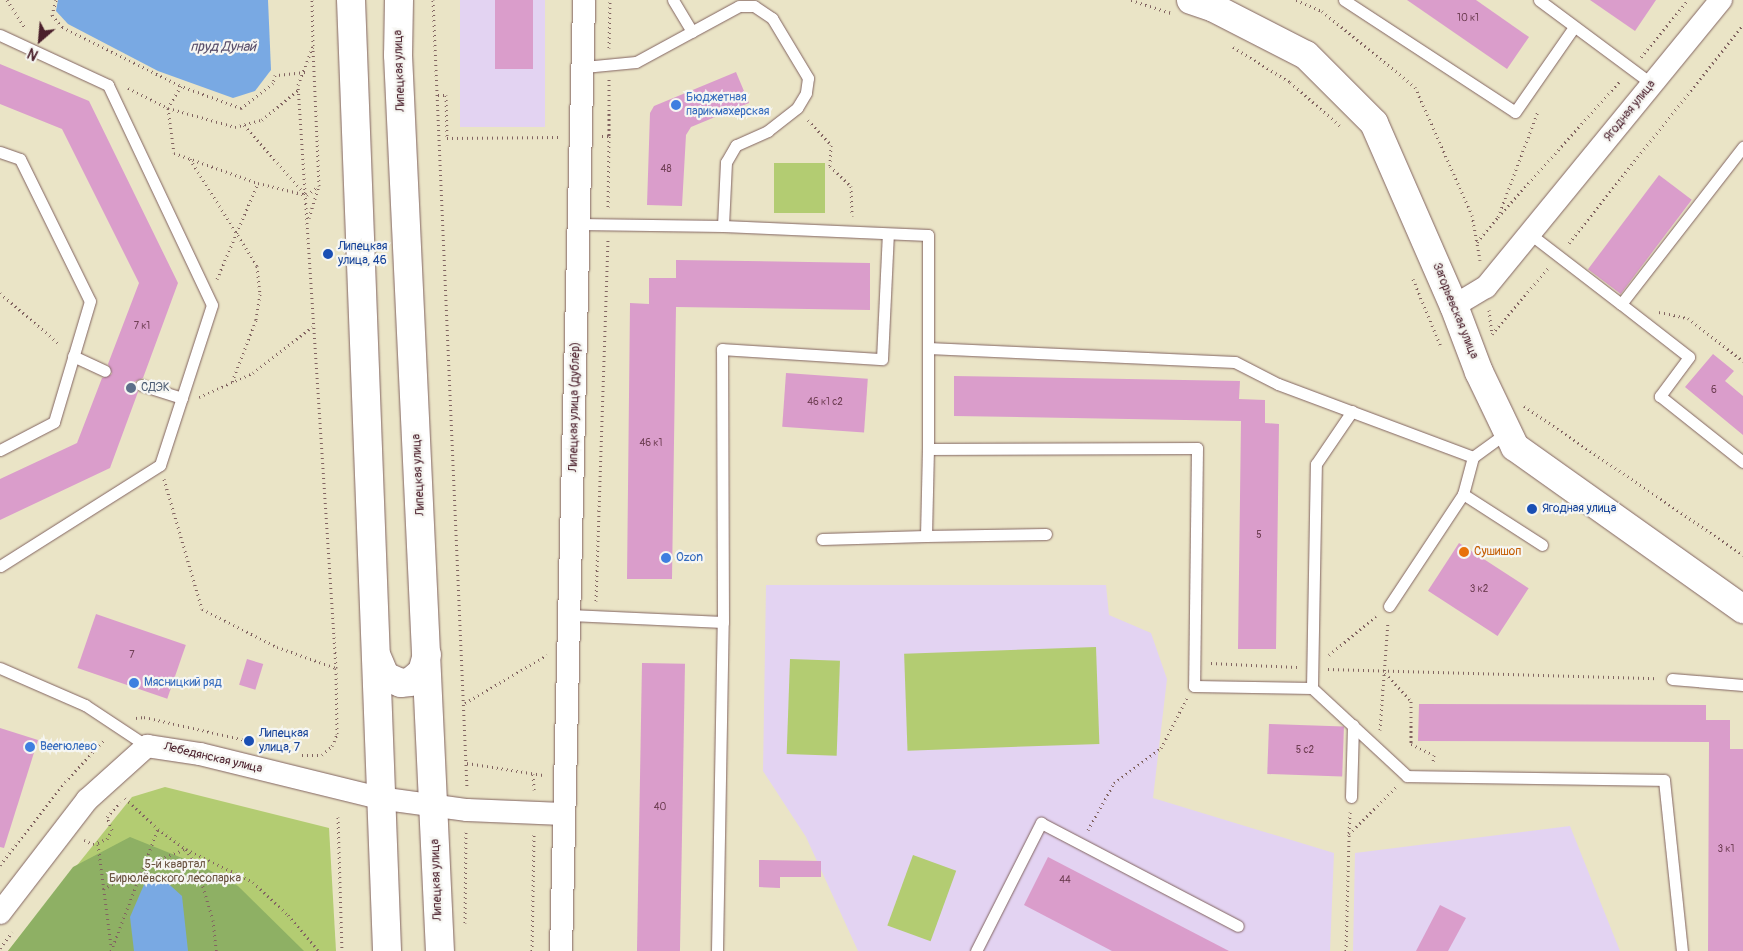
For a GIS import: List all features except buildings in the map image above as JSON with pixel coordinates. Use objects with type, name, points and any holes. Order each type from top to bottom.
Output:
[{"type":"main road","points":[[351,0],[377,657],[379,798],[387,951]]},
{"type":"main road","name":"Липецкая улица","points":[[399,0],[398,55],[440,951]]},
{"type":"main road","name":"Загорьевская улица","points":[[1182,7],[1214,8],[1306,55],[1374,123],[1454,306],[1506,433],[1516,447],[1743,609]]},
{"type":"main road","points":[[377,657],[385,676],[401,682],[410,682],[422,672],[427,655]]},
{"type":"street","name":"Липецкая улица (дублёр)","points":[[561,951],[563,814],[569,656],[584,68],[584,0]]},
{"type":"street","name":"Ягодная улица","points":[[1454,306],[1486,287],[1721,0]]},
{"type":"street","name":"Лебедянская улица","points":[[3,905],[87,800],[147,746],[200,754],[379,798],[433,806]]},
{"type":"street","points":[[433,806],[467,810],[563,814]]},
{"type":"lane","points":[[673,0],[692,32]]},
{"type":"lane","points":[[1344,0],[1515,112],[1574,27]]},
{"type":"lane","points":[[1539,0],[1652,84]]},
{"type":"lane","points":[[584,68],[636,62],[739,6],[754,6],[772,18],[808,78],[806,93],[797,108],[768,131],[736,146],[726,162],[723,226]]},
{"type":"lane","points":[[0,35],[108,85],[212,305],[160,465],[0,566]]},
{"type":"lane","points":[[1621,304],[1743,147]]},
{"type":"lane","points":[[0,152],[20,159],[90,301],[54,422],[0,450]]},
{"type":"lane","points":[[580,224],[723,226],[928,235],[926,536]]},
{"type":"lane","points":[[717,951],[722,622],[722,349],[882,359],[888,234]]},
{"type":"lane","points":[[1530,234],[1689,357],[1660,396],[1743,462]]},
{"type":"lane","points":[[928,348],[1235,362],[1278,384],[1473,457]]},
{"type":"lane","points":[[73,356],[105,371]]},
{"type":"lane","points":[[141,385],[181,402]]},
{"type":"lane","points":[[1312,688],[1316,464],[1352,411]]},
{"type":"lane","points":[[1389,606],[1463,494],[1473,457],[1506,433]]},
{"type":"lane","points":[[928,448],[1197,448],[1194,686],[1312,688],[1407,776],[1664,780],[1682,951]]},
{"type":"lane","points":[[1463,494],[1542,545]]},
{"type":"lane","points":[[822,539],[1046,534]]},
{"type":"lane","points":[[570,615],[722,622]]},
{"type":"lane","points":[[0,668],[85,705],[147,746]]},
{"type":"lane","points":[[1672,679],[1743,684]]},
{"type":"lane","points":[[1351,797],[1353,725]]},
{"type":"lane","points":[[976,951],[1041,822],[1238,926]]},
{"type":"path","points":[[7,0],[28,33]]},
{"type":"path","points":[[56,0],[52,15],[62,27],[181,86],[241,108],[272,83],[275,75],[305,72]]},
{"type":"path","points":[[308,221],[319,186],[312,0]]},
{"type":"path","points":[[433,0],[465,703],[467,763],[466,933]]},
{"type":"path","points":[[1131,0],[1182,7]]},
{"type":"path","points":[[1296,0],[1322,11],[1415,87],[1472,215],[1486,287],[1494,342]]},
{"type":"path","points":[[1477,242],[1631,69],[1688,0]]},
{"type":"path","points":[[1492,334],[1558,257],[1743,25]]},
{"type":"path","points":[[1224,42],[1290,82],[1342,128]]},
{"type":"path","points":[[313,46],[298,90],[307,195],[312,326],[336,668],[337,734],[332,746]]},
{"type":"path","points":[[181,86],[168,108],[174,153],[258,183],[307,195]]},
{"type":"path","points":[[168,108],[235,128],[262,120],[298,90]]},
{"type":"path","points":[[438,95],[446,95],[447,138],[494,138]]},
{"type":"path","points":[[1498,217],[1539,107]]},
{"type":"path","points":[[797,108],[831,145],[830,166],[851,186],[853,232]]},
{"type":"path","points":[[244,125],[307,195]]},
{"type":"path","points":[[190,159],[257,266],[260,294],[256,320],[232,382]]},
{"type":"path","points":[[209,298],[258,183]]},
{"type":"path","points":[[307,195],[319,186]]},
{"type":"path","points":[[1410,270],[1444,353]]},
{"type":"path","points":[[0,293],[73,356]]},
{"type":"path","points":[[1621,304],[1688,318],[1743,361]]},
{"type":"path","points":[[181,402],[253,373],[312,326]]},
{"type":"path","points":[[1520,400],[1525,408],[1743,555]]},
{"type":"path","points":[[160,465],[202,609],[277,647],[336,668]]},
{"type":"path","points":[[1313,668],[1389,606]]},
{"type":"path","points":[[1379,750],[1389,606]]},
{"type":"path","points":[[465,703],[544,655],[569,656]]},
{"type":"path","points":[[1194,662],[1384,672],[1672,679]]},
{"type":"path","points":[[1384,672],[1411,701],[1411,744],[1434,755],[1433,776]]},
{"type":"path","points":[[1082,842],[1114,783],[1161,748],[1194,686]]},
{"type":"path","points":[[467,763],[564,777]]},
{"type":"path","points":[[532,951],[533,774]]},
{"type":"path","points":[[1349,834],[1407,776]]},
{"type":"path","points":[[98,844],[110,835],[111,825],[107,817],[126,797],[158,830],[186,848],[253,882],[288,914],[320,951]]},
{"type":"path","points":[[1346,951],[1351,797]]},
{"type":"path","points":[[338,817],[342,951]]},
{"type":"path","points":[[111,950],[158,830]]},
{"type":"path","points":[[84,840],[98,844]]},
{"type":"path","points":[[98,844],[102,889],[111,950]]},
{"type":"path","points":[[102,889],[130,875],[141,873],[160,859],[186,848]]},
{"type":"path","points":[[186,848],[197,868],[213,920],[216,951]]},
{"type":"shaded area","points":[[460,0],[545,0],[545,127],[460,127]]},
{"type":"shaded area","points":[[766,585],[1106,585],[1109,615],[1151,633],[1167,679],[1153,798],[1334,853],[1330,951],[858,951],[806,837],[763,771]]},
{"type":"shaded area","points":[[1570,826],[1620,951],[1353,951],[1355,853]]},
{"type":"green space","points":[[774,163],[825,163],[825,213],[774,213]]},
{"type":"green space","points":[[1096,647],[1099,744],[908,751],[904,654]]},
{"type":"green space","points":[[790,659],[840,661],[837,756],[787,754]]},
{"type":"green space","name":"5-й квартал Бирюлёвского лесопарка","points":[[165,787],[329,828],[336,951],[8,951],[132,797]]},
{"type":"green space","points":[[130,837],[202,866],[238,886],[304,951],[8,951],[73,867]]},
{"type":"green space","points":[[913,855],[956,871],[931,941],[887,925]]},
{"type":"water","name":"пруд Дунай","points":[[58,0],[268,0],[271,70],[255,91],[233,98],[158,71],[68,24],[56,11]]},
{"type":"water","points":[[161,877],[182,896],[188,951],[134,951],[130,917],[146,880]]},
{"type":"place","name":"Бюджетная парикмахерская","points":[[676,105]]},
{"type":"place","name":"Липецкая улица, 46","points":[[328,254]]},
{"type":"place","name":"СДЭК","points":[[131,388]]},
{"type":"place","name":"Ягодная улица","points":[[1532,509]]},
{"type":"place","name":"Сушишоп","points":[[1464,552]]},
{"type":"place","name":"Ozon","points":[[666,558]]},
{"type":"place","name":"Мясницкий ряд","points":[[134,683]]},
{"type":"place","name":"Липецкая улица, 7","points":[[249,741]]},
{"type":"place","name":"Beerюлево","points":[[30,747]]}]
